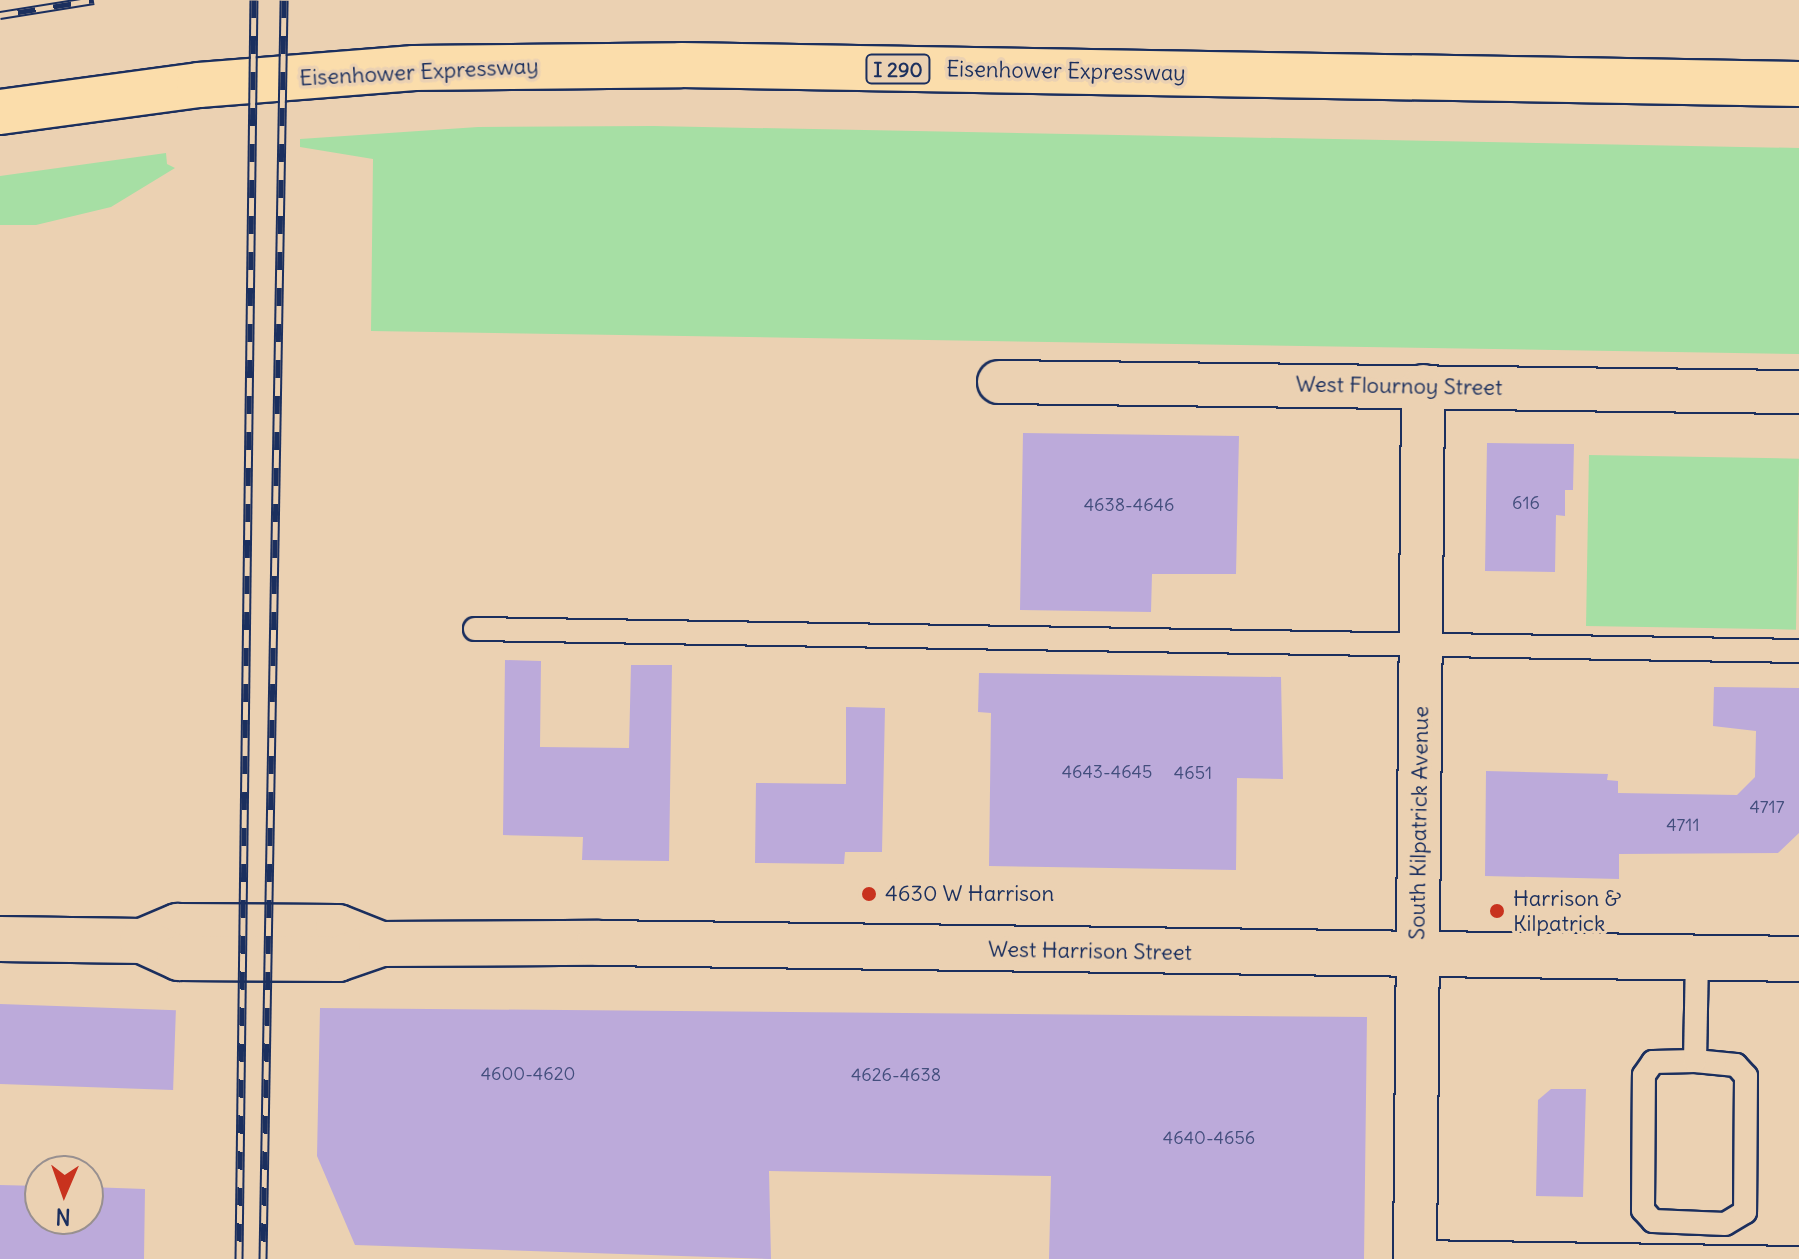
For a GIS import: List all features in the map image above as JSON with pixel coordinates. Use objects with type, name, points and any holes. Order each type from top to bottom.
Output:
[{"type":"highway","name":"Eisenhower Expressway","points":[[0,112],[199,85],[414,68],[681,65],[1799,84]]},
{"type":"street","name":"West Flournoy Street","points":[[999,382],[1799,392]]},
{"type":"street","name":"South Kilpatrick Avenue","points":[[1416,1256],[1423,386]]},
{"type":"street","name":"West Harrison Street","points":[[0,939],[142,941],[178,926],[338,927],[381,944],[1799,959]]},
{"type":"lane","points":[[475,629],[1799,651]]},
{"type":"lane","points":[[1695,1061],[1697,958]]},
{"type":"lane","points":[[1695,1061],[1736,1065],[1746,1076],[1745,1212],[1725,1224],[1653,1221],[1643,1210],[1644,1075],[1653,1062],[1695,1061]]},
{"type":"lane","points":[[1416,1256],[1799,1258]]},
{"type":"green space","points":[[653,126],[1799,148],[1799,354],[371,331],[373,159],[300,147],[300,139],[478,127]]},
{"type":"green space","points":[[166,153],[167,164],[175,168],[111,207],[36,225],[0,225],[0,176]]},
{"type":"green space","points":[[1589,455],[1799,459],[1796,630],[1586,626]]},
{"type":"building","points":[[1023,433],[1239,436],[1236,574],[1152,574],[1151,612],[1020,610]]},
{"type":"building","points":[[1487,443],[1574,444],[1573,490],[1565,490],[1565,516],[1556,515],[1555,572],[1485,571]]},
{"type":"building","points":[[505,660],[541,661],[540,747],[629,748],[631,665],[672,665],[669,861],[582,860],[583,837],[503,835]]},
{"type":"building","points":[[979,673],[1281,677],[1283,779],[1237,778],[1236,870],[989,866],[991,713],[978,712]]},
{"type":"building","points":[[1714,687],[1799,688],[1799,833],[1778,853],[1619,854],[1619,879],[1485,876],[1486,771],[1608,774],[1607,780],[1618,781],[1618,793],[1737,795],[1755,777],[1756,731],[1713,726]]},
{"type":"building","points":[[846,707],[885,708],[882,852],[845,852],[844,864],[755,863],[756,783],[846,784]]},
{"type":"building","points":[[0,1004],[176,1010],[173,1090],[0,1084]]},
{"type":"building","points":[[320,1008],[1367,1017],[1364,1259],[1049,1259],[1051,1176],[769,1171],[771,1259],[355,1245],[317,1156]]},
{"type":"building","points":[[1551,1089],[1586,1089],[1583,1197],[1536,1196],[1538,1100]]},
{"type":"building","points":[[0,1185],[24,1186],[24,1235],[104,1235],[104,1188],[145,1189],[144,1259],[0,1259]]},
{"type":"railway","points":[[0,15],[94,0]]},
{"type":"railway","points":[[239,1259],[254,0]]},
{"type":"railway","points":[[263,1259],[284,0]]},
{"type":"place","name":"4630 W Harrison","points":[[869,894]]},
{"type":"place","name":"Harrison & Kilpatrick","points":[[1497,911]]}]
